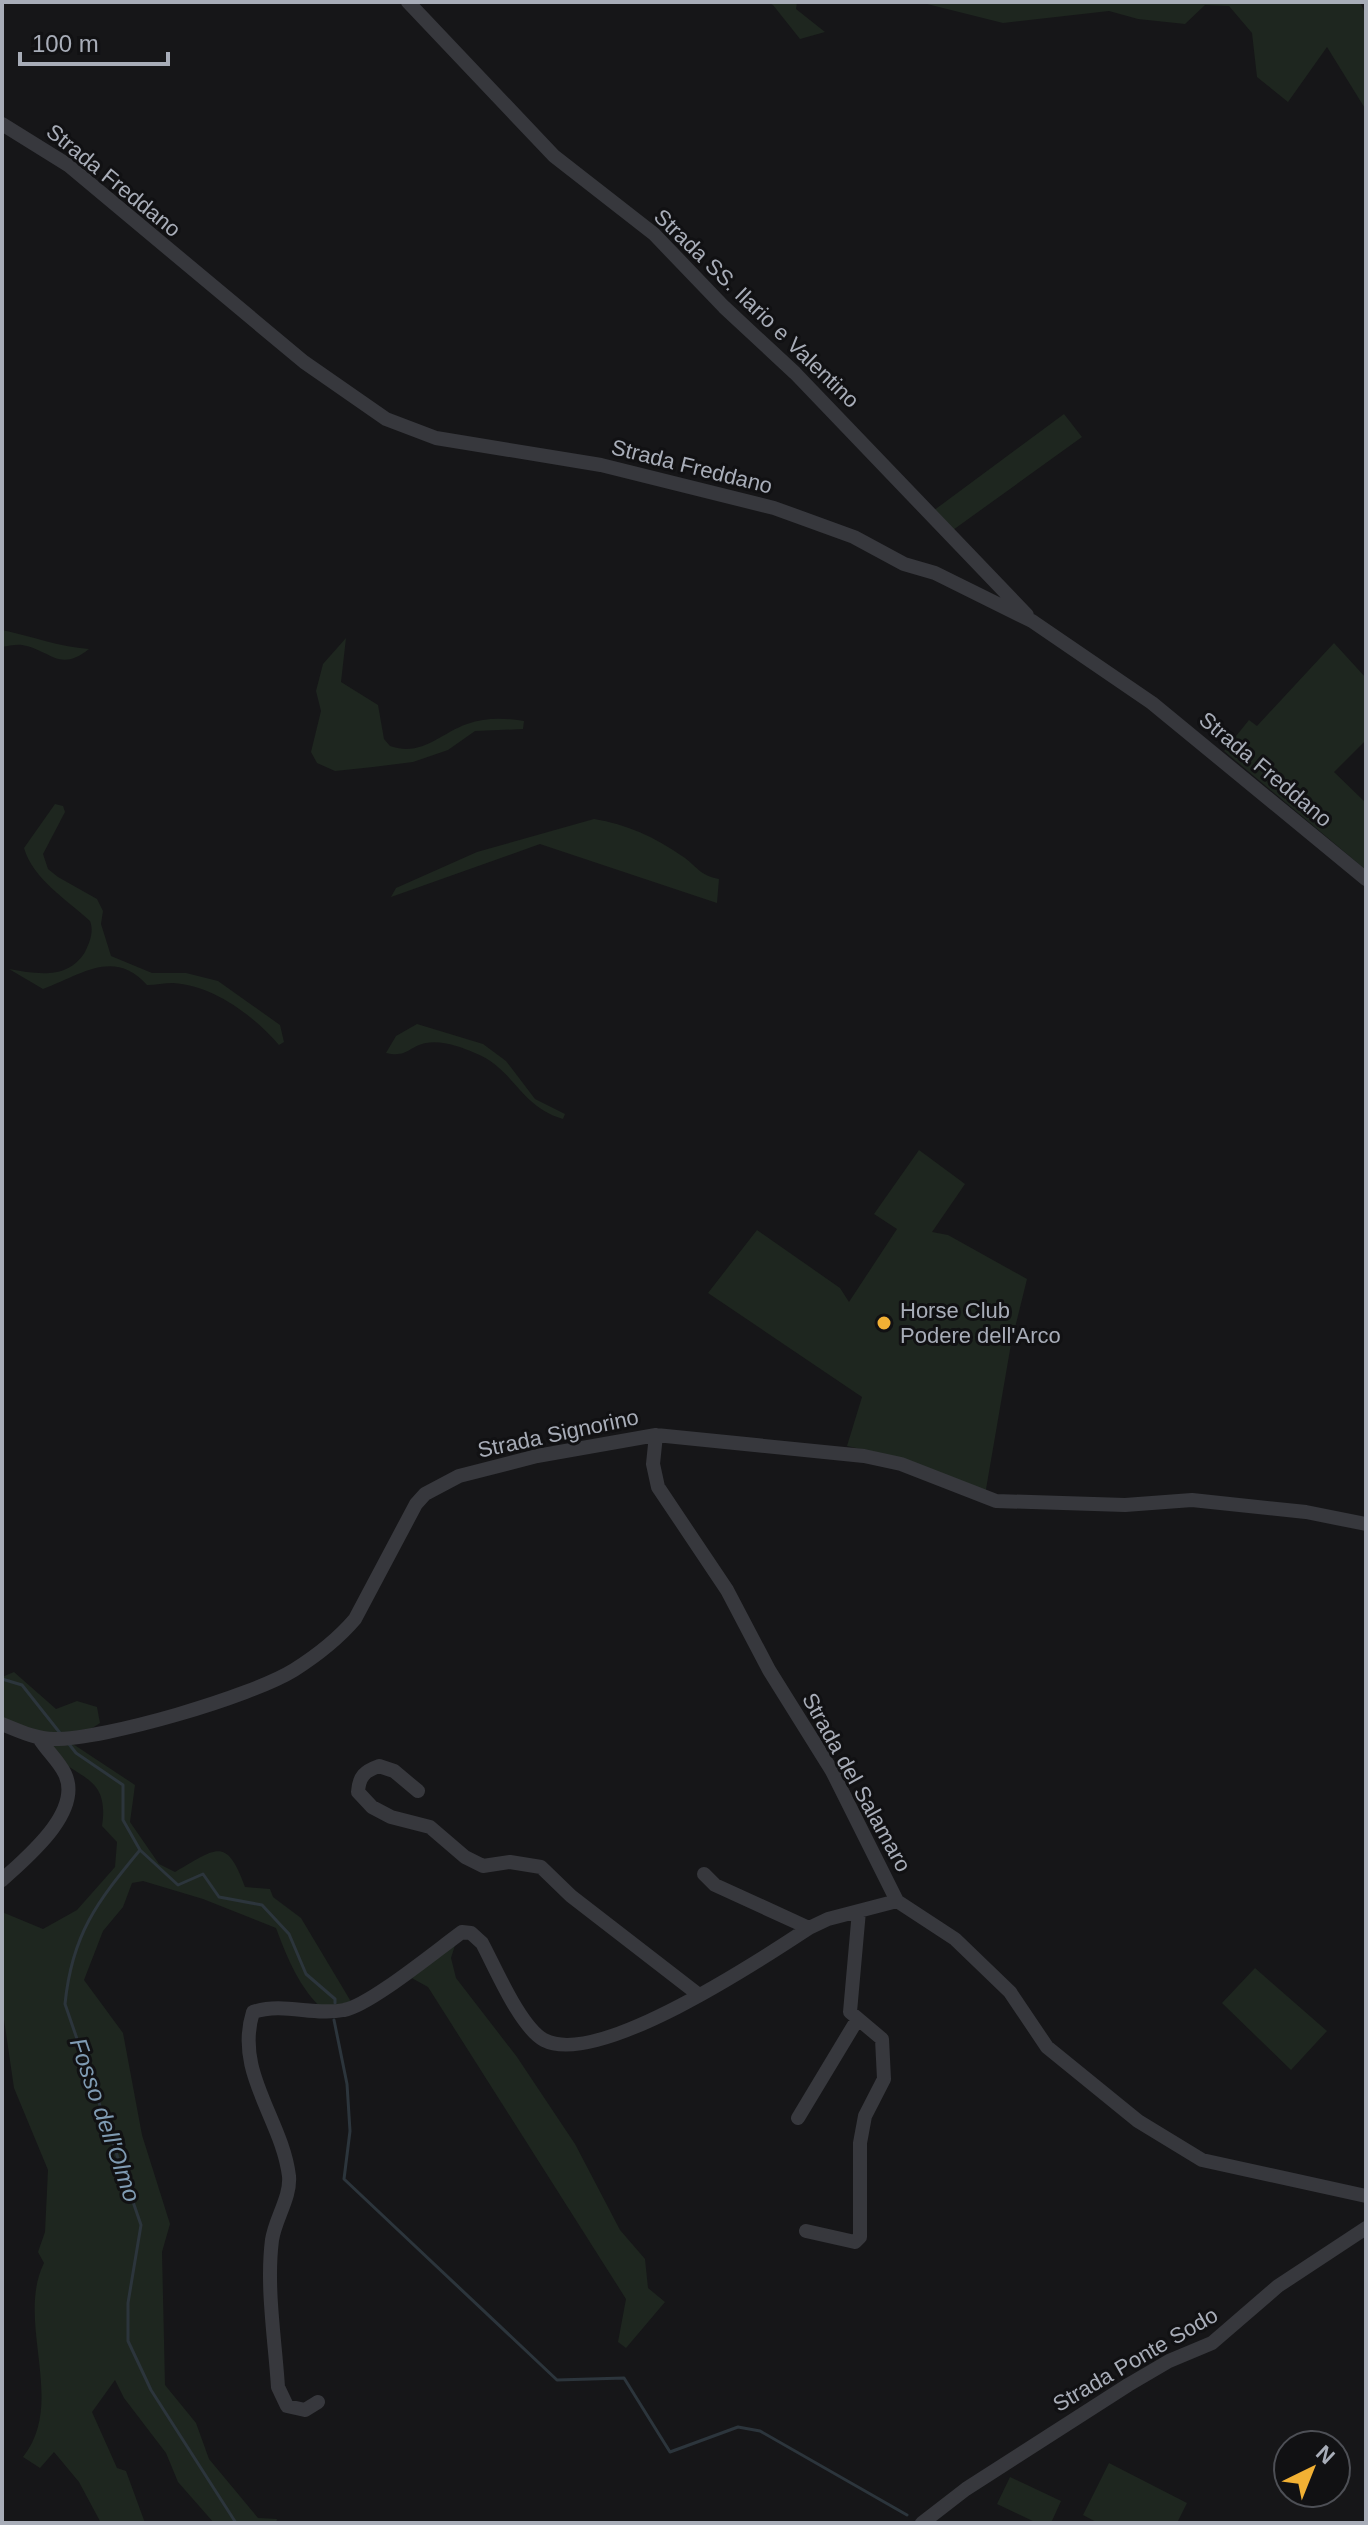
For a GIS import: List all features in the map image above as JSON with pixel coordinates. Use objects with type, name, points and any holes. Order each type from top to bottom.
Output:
[{"type":"street","name":"Strada SS. Ilario e Valentino","points":[[408,2],[554,156],[654,234],[724,307],[795,373],[1032,621]]},
{"type":"street","name":"Strada Freddano","points":[[2,124],[68,165],[304,362],[386,419],[436,438],[601,465],[774,508],[854,537],[904,564],[935,573],[1032,621],[1152,703],[1366,879]]},
{"type":"street","name":"Strada Signorino","points":[[2,1724],[39,1738],[87,1737],[184,1711],[292,1671],[342,1634],[355,1619],[416,1504],[425,1494],[459,1476],[537,1456],[656,1435],[864,1456],[901,1464],[996,1501],[1125,1505],[1192,1500],[1306,1512],[1366,1524]]},
{"type":"street","name":"Strada del Salamaro","points":[[656,1435],[653,1464],[658,1487],[727,1590],[769,1670],[832,1771],[897,1901],[955,1939],[1010,1992],[1047,2047],[1138,2121],[1202,2160],[1366,2196]]},
{"type":"street","points":[[2,1880],[53,1830],[66,1802],[66,1775],[39,1738]]},
{"type":"street","points":[[418,1791],[394,1771],[379,1766],[366,1771],[359,1781],[358,1792],[372,1807],[391,1817],[430,1827],[465,1857],[483,1866],[510,1862],[541,1867],[571,1896],[699,1995]]},
{"type":"street","points":[[704,1874],[715,1885],[809,1928]]},
{"type":"street","points":[[318,2402],[305,2410],[287,2406],[278,2387],[272,2239],[289,2179],[283,2148],[260,2096],[250,2060],[247,2030],[253,2012],[271,2006],[324,2013],[349,2010],[462,1932],[471,1933],[482,1943],[524,2018],[544,2040],[565,2045],[612,2036],[657,2019],[809,1928],[897,1901]]},
{"type":"street","points":[[806,2231],[855,2242],[860,2237],[860,2143],[865,2116],[884,2079],[884,2055],[882,2039],[850,2012],[859,1911]]},
{"type":"street","points":[[798,2118],[857,2020]]},
{"type":"street","name":"Strada Ponte Sodo","points":[[922,2523],[966,2489],[1128,2385],[1169,2361],[1212,2343],[1278,2286],[1366,2228]]},
{"type":"shaded area","points":[[767,2],[797,2],[796,9],[825,32],[800,39],[773,5]]},
{"type":"shaded area","points":[[919,2],[1360,2],[1366,15],[1366,110],[1327,47],[1288,102],[1257,77],[1252,33],[1229,6],[1205,5],[1185,24],[1138,19],[1109,11],[1003,23]]},
{"type":"shaded area","points":[[1064,414],[1082,437],[953,530],[933,511]]},
{"type":"shaded area","points":[[2,630],[89,649],[79,656],[62,660],[22,645],[2,647]]},
{"type":"shaded area","points":[[346,638],[341,682],[378,705],[384,739],[390,746],[401,749],[421,747],[457,728],[489,719],[524,721],[523,729],[475,731],[448,750],[413,762],[335,771],[317,763],[311,752],[321,711],[316,691],[323,664]]},
{"type":"shaded area","points":[[1334,643],[1366,678],[1366,740],[1334,772],[1366,803],[1366,870],[1224,751],[1249,720],[1257,726]]},
{"type":"shaded area","points":[[55,804],[63,806],[65,812],[43,854],[48,869],[97,899],[103,911],[101,924],[111,956],[152,973],[186,973],[218,981],[280,1025],[284,1042],[279,1045],[258,1023],[232,1004],[188,985],[147,985],[135,974],[110,966],[84,972],[43,989],[9,969],[41,973],[61,971],[78,961],[90,940],[90,921],[43,879],[24,848]]},
{"type":"shaded area","points":[[594,819],[651,837],[703,873],[719,879],[717,903],[540,844],[391,897],[396,888],[477,852]]},
{"type":"shaded area","points":[[417,1024],[483,1044],[506,1061],[535,1099],[565,1114],[563,1119],[536,1105],[499,1068],[464,1048],[432,1042],[420,1044],[404,1053],[386,1053],[396,1036]]},
{"type":"shaded area","name":"Horse Club Podere dell'Arco","points":[[919,1150],[965,1184],[932,1232],[948,1235],[1027,1279],[1011,1344],[985,1495],[901,1458],[847,1446],[862,1397],[708,1293],[757,1230],[840,1288],[849,1302],[897,1229],[874,1214]]},
{"type":"shaded area","points":[[14,1672],[56,1709],[77,1701],[97,1707],[100,1723],[76,1734],[52,1735],[2,1721],[2,1677]]},
{"type":"shaded area","points":[[50,1743],[73,1744],[135,1785],[130,1822],[159,1864],[175,1872],[218,1851],[232,1859],[245,1887],[270,1889],[273,1897],[301,1918],[353,2005],[324,2011],[295,1972],[276,1928],[203,1899],[143,1881],[132,1883],[123,1907],[103,1931],[84,1980],[123,2033],[142,2135],[170,2224],[162,2252],[165,2385],[196,2423],[209,2459],[258,2518],[277,2519],[276,2523],[214,2523],[178,2482],[166,2453],[124,2398],[115,2380],[92,2412],[117,2468],[126,2471],[145,2523],[101,2523],[79,2482],[54,2452],[40,2468],[23,2457],[35,2435],[41,2412],[35,2310],[37,2286],[44,2263],[38,2252],[45,2232],[48,2170],[14,2088],[2,2006],[2,1912],[43,1929],[77,1910],[115,1867],[117,1842],[102,1826],[103,1807],[94,1785],[66,1764]]},
{"type":"shaded area","points":[[456,1942],[451,1958],[456,1978],[517,2057],[575,2144],[620,2230],[645,2259],[648,2288],[665,2302],[626,2348],[618,2342],[626,2299],[428,1987],[408,1976]]},
{"type":"shaded area","points":[[1255,1968],[1327,2031],[1291,2070],[1222,2003]]},
{"type":"shaded area","points":[[1109,2463],[1187,2503],[1177,2523],[1098,2523],[1083,2515]]},
{"type":"shaded area","points":[[1010,2477],[1061,2501],[1051,2523],[1037,2523],[997,2504]]},
{"type":"waterway","name":"Fosso dell'Olmo","points":[[2,1679],[22,1685],[60,1733]]},
{"type":"waterway","name":"Fosso dell'Olmo","points":[[69,1744],[76,1753],[123,1785],[123,1820],[140,1850],[99,1903],[80,1938],[68,1979],[65,2004],[141,2225],[128,2303],[128,2341],[151,2390],[236,2523]]},
{"type":"waterway","points":[[140,1850],[178,1885],[203,1874],[219,1897],[262,1905],[289,1934],[306,1974],[335,1999],[335,2003]]},
{"type":"waterway","points":[[334,2020],[347,2084],[350,2131],[344,2179],[557,2380],[624,2378],[670,2452],[738,2427],[760,2431],[907,2515]]},
{"type":"place","name":"Horse Club Podere dell'Arco","points":[[884,1323]]}]
